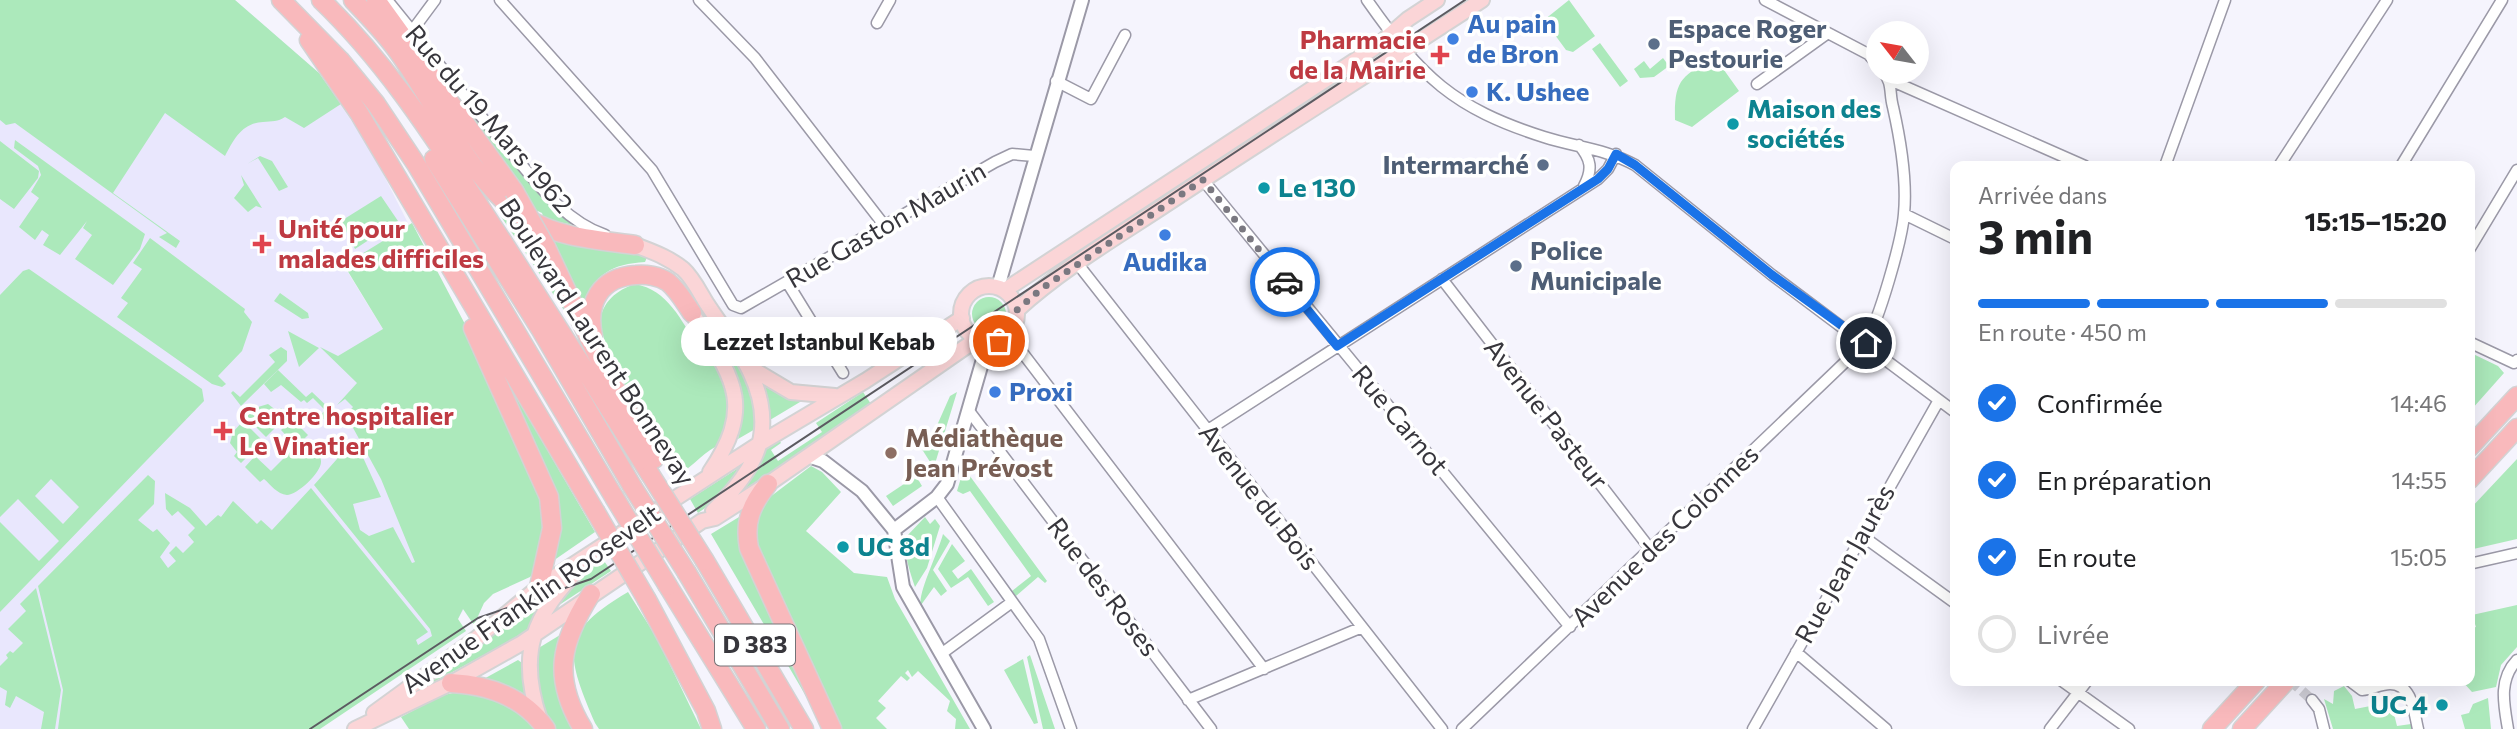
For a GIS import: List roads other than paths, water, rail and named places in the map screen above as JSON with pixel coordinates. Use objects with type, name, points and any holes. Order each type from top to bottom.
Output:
[{"type":"highway","points":[[281,0],[359,113],[595,511],[701,699],[712,729]]},
{"type":"highway","name":"D 383","points":[[281,0],[340,60],[376,104],[416,164],[614,498],[756,729]]},
{"type":"highway","points":[[354,0],[397,50],[478,171],[503,200],[526,218],[548,228],[572,236],[635,245]]},
{"type":"highway","points":[[376,0],[514,191],[546,247],[654,471]]},
{"type":"highway","points":[[325,3],[400,105],[541,330],[780,729]]},
{"type":"highway","name":"Boulevard Laurent Bonnevay","points":[[325,3],[372,51],[409,100],[654,471],[678,518],[804,729]]},
{"type":"highway","points":[[439,251],[549,497],[552,528],[539,587]]},
{"type":"highway","points":[[596,353],[590,314],[594,299],[606,283],[621,275],[647,274],[668,282],[692,313]]},
{"type":"highway","points":[[2475,442],[2517,396]]},
{"type":"highway","points":[[2475,474],[2517,428]]},
{"type":"highway","points":[[768,484],[755,501],[747,519],[749,548],[832,729]]},
{"type":"highway","points":[[583,729],[565,693],[562,664],[570,631],[591,594]]},
{"type":"highway","points":[[709,654],[742,729]]},
{"type":"highway","points":[[451,683],[492,688],[513,698],[543,725]]},
{"type":"highway","points":[[2212,729],[2251,686]]},
{"type":"highway","points":[[2242,729],[2281,686]]},
{"type":"main road","name":"Avenue Franklin Roosevelt","points":[[355,729],[400,692],[477,638],[539,587],[759,444],[865,381],[961,318],[962,309],[971,292],[989,286],[1002,289],[1320,84],[1437,0]]},
{"type":"main road","points":[[1017,310],[1077,264],[1203,180],[1337,91],[1405,52],[1482,0]]},
{"type":"main road","points":[[635,245],[665,256],[685,271],[749,367],[762,410],[759,444],[740,481],[702,521]]},
{"type":"main road","points":[[1002,289],[1014,300],[1017,310],[1016,323],[1009,335]]},
{"type":"main road","points":[[692,313],[723,363],[735,396],[730,440],[708,477]]},
{"type":"main road","points":[[961,318],[967,331],[982,341]]},
{"type":"main road","name":"Avenue Franklin Roosevelt","points":[[355,729],[451,683],[533,636],[702,521],[715,518],[768,484],[957,353],[982,341],[1009,335]]},
{"type":"main road","points":[[749,367],[791,392],[836,396]]},
{"type":"main road","points":[[543,725],[530,690],[528,667],[533,636],[556,592],[608,541]]},
{"type":"street","name":"Rue du 19 Mars 1962","points":[[387,0],[453,85],[558,206],[591,230],[635,245]]},
{"type":"street","points":[[412,32],[435,0]]},
{"type":"street","name":"Rue Gaston Maurin","points":[[500,0],[652,170],[733,305],[741,308],[1003,158],[1012,155],[1034,156]]},
{"type":"street","points":[[699,0],[755,58],[884,225]]},
{"type":"street","points":[[877,23],[890,0]]},
{"type":"street","points":[[1002,289],[1034,156],[1082,0]]},
{"type":"street","points":[[1367,0],[1405,52],[1442,89],[1462,102],[1545,137],[1616,154],[1635,165],[1772,275],[1950,408]]},
{"type":"street","points":[[1765,0],[1866,53]]},
{"type":"street","points":[[2167,161],[2225,0]]},
{"type":"street","points":[[2282,161],[2387,0]]},
{"type":"street","points":[[2404,161],[2502,0]]},
{"type":"street","points":[[1757,85],[1828,33]]},
{"type":"street","points":[[1056,81],[1091,99],[1125,35]]},
{"type":"street","points":[[1866,343],[1875,324],[1904,214],[1899,129],[1888,84]]},
{"type":"street","points":[[1905,84],[2074,161]]},
{"type":"street","points":[[1579,145],[1589,157],[1591,165],[1584,187]]},
{"type":"street","points":[[1208,430],[1584,187],[1608,169],[1616,154]]},
{"type":"street","points":[[2475,240],[2517,170]]},
{"type":"street","name":"Rue Carnot","points":[[1203,180],[1570,626]]},
{"type":"street","points":[[1904,214],[1950,237]]},
{"type":"street","name":"Avenue du Bois","points":[[1077,264],[1360,628],[1442,729]]},
{"type":"street","name":"Avenue Pasteur","points":[[1442,279],[1651,550]]},
{"type":"street","points":[[787,282],[843,373]]},
{"type":"street","points":[[1009,335],[1264,669]]},
{"type":"street","points":[[894,530],[937,496],[947,484],[981,367],[982,341]]},
{"type":"street","name":"Avenue des Colonnes","points":[[1462,729],[1866,343]]},
{"type":"street","points":[[2475,345],[2516,362]]},
{"type":"street","points":[[957,353],[975,357],[981,367]]},
{"type":"street","name":"Rue Jean Jaurès","points":[[1753,729],[1939,400]]},
{"type":"street","name":"Rue des Roses","points":[[969,411],[1211,729]]},
{"type":"street","points":[[808,456],[823,461],[862,491],[894,530],[903,587],[984,729]]},
{"type":"street","points":[[937,496],[1039,639],[1071,729]]},
{"type":"street","points":[[1861,535],[1950,599]]},
{"type":"street","points":[[2475,563],[2517,553]]},
{"type":"street","points":[[941,654],[1012,602]]},
{"type":"street","points":[[1188,700],[1360,628]]},
{"type":"street","points":[[1796,652],[1886,729]]},
{"type":"street","points":[[2508,729],[2503,690],[2508,672],[2517,660]]},
{"type":"street","points":[[2069,686],[2129,729]]},
{"type":"street","points":[[2050,729],[2083,686]]},
{"type":"street","points":[[2357,686],[2362,690],[2381,686]]},
{"type":"street","points":[[2396,686],[2405,690],[2410,698],[2418,729]]},
{"type":"street","points":[[2312,700],[2319,709],[2323,729]]},
{"type":"tunnel","points":[[2297,686],[2312,700]]},
{"type":"tram line","points":[[310,729],[478,618],[591,579],[1465,0]]},
{"type":"place","name":"Au pain de Bron","points":[[1453,39]]},
{"type":"place","name":"Espace Roger Pestourie","points":[[1654,44]]},
{"type":"place","name":"Pharmacie de la Mairie","points":[[1440,55]]},
{"type":"place","name":"K. Ushee","points":[[1472,92]]},
{"type":"place","name":"Maison des sociétés","points":[[1733,124]]},
{"type":"place","name":"Intermarché","points":[[1543,165]]},
{"type":"place","name":"Le 130","points":[[1264,188]]},
{"type":"place","name":"Audika","points":[[1165,235]]},
{"type":"place","name":"Unité pour malades difficiles","points":[[262,244]]},
{"type":"place","name":"Police Municipale","points":[[1516,266]]},
{"type":"place","name":"Lezzet Istanbul Kebab","points":[[999,341]]},
{"type":"place","name":"Proxi","points":[[995,392]]},
{"type":"place","name":"Centre hospitalier Le Vinatier","points":[[223,431]]},
{"type":"place","name":"Médiathèque Jean Prévost","points":[[891,453]]},
{"type":"place","name":"UC 8d","points":[[843,547]]},
{"type":"place","name":"UC 4","points":[[2442,705]]}]
